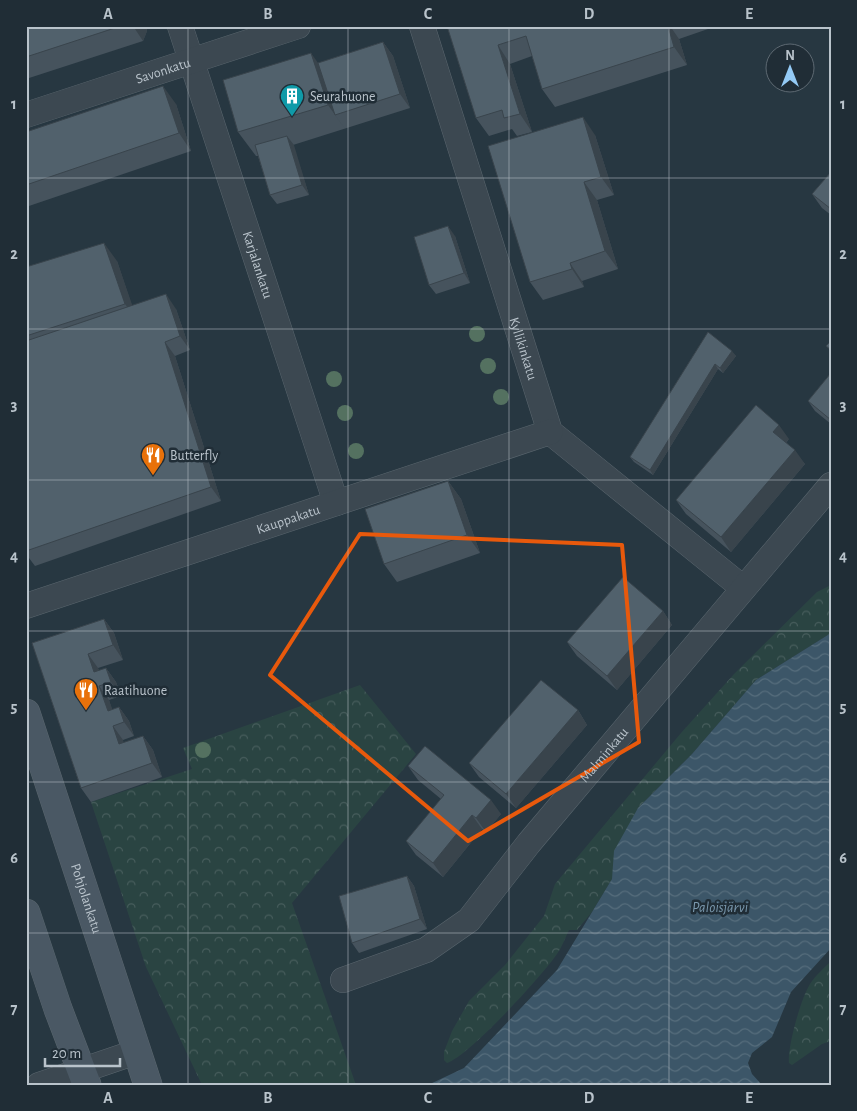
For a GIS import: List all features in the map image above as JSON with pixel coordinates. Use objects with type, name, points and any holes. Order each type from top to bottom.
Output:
[{"type":"main road","name":"Pohjolankatu","points":[[26,712],[148,1085]]},
{"type":"main road","points":[[26,913],[84,1077]]},
{"type":"street","name":"Karjalankatu","points":[[180,26],[336,503]]},
{"type":"street","name":"Savonkatu","points":[[26,115],[298,26]]},
{"type":"street","name":"Kyllikinkatu","points":[[422,26],[550,432]]},
{"type":"street","name":"Kauppakatu","points":[[26,606],[550,432]]},
{"type":"street","points":[[550,432],[743,588]]},
{"type":"street","name":"Malminkatu","points":[[343,980],[426,950],[469,920],[530,843],[831,485]]},
{"type":"street","points":[[39,1085],[84,1077],[136,1052]]},
{"type":"highlighted area","points":[[360,534],[622,545],[639,742],[468,841],[270,675]]},
{"type":"green space","points":[[831,585],[831,633],[756,680],[692,754],[638,808],[616,862],[612,879],[592,912],[577,930],[569,930],[559,951],[549,965],[505,1014],[471,1046],[447,1063],[444,1060],[444,1052],[452,1031],[469,1001],[505,965],[544,916],[555,884],[681,733],[734,674],[817,592]]},
{"type":"green space","points":[[360,685],[416,754],[292,903],[356,1085],[202,1085],[146,967],[91,802],[192,769],[183,748]]},
{"type":"green space","points":[[831,961],[831,1041],[822,1044],[792,1065],[789,1063],[790,1046],[795,1023],[806,991],[812,981]]},
{"type":"water","name":"Paloisjärvi","points":[[831,633],[831,948],[791,992],[772,1037],[752,1053],[748,1063],[752,1074],[762,1085],[428,1085],[464,1068],[557,970],[612,879],[614,851],[638,808],[692,754],[756,680]]},
{"type":"building","points":[[26,26],[121,26],[26,57]]},
{"type":"building","points":[[447,26],[668,26],[674,47],[542,89],[526,36],[498,45],[520,114],[504,118],[502,110],[476,118]]},
{"type":"building","points":[[383,42],[400,94],[335,115],[318,63]]},
{"type":"building","points":[[311,53],[328,105],[238,132],[223,80]]},
{"type":"building","points":[[163,86],[179,133],[26,185],[26,132]]},
{"type":"building","points":[[583,117],[601,177],[584,182],[605,251],[570,263],[572,269],[530,282],[488,146]]},
{"type":"building","points":[[287,136],[302,185],[270,195],[255,145]]},
{"type":"building","points":[[831,172],[831,209],[812,194]]},
{"type":"building","points":[[448,226],[464,273],[429,285],[414,237]]},
{"type":"building","points":[[104,243],[125,304],[26,336],[26,267]]},
{"type":"building","points":[[166,294],[180,336],[165,342],[211,487],[26,551],[26,341]]},
{"type":"building","points":[[708,332],[732,351],[720,368],[715,364],[650,470],[630,457]]},
{"type":"building","points":[[831,341],[831,350],[826,346]]},
{"type":"building","points":[[831,373],[831,420],[808,401]]},
{"type":"building","points":[[756,405],[779,425],[773,432],[795,450],[721,537],[676,500]]},
{"type":"building","points":[[448,481],[467,535],[384,564],[365,509]]},
{"type":"building","points":[[623,577],[663,611],[607,676],[567,642]]},
{"type":"building","name":"Raatihuone","points":[[104,619],[113,645],[88,654],[94,672],[106,668],[111,682],[99,686],[108,711],[119,707],[124,722],[113,726],[119,744],[143,736],[152,763],[81,788],[32,643]]},
{"type":"building","points":[[541,680],[578,710],[506,794],[469,763]]},
{"type":"building","points":[[425,746],[491,800],[476,818],[472,815],[433,863],[406,841],[444,795],[408,766]]},
{"type":"building","points":[[407,876],[420,919],[352,943],[339,896]]},
{"type":"place","name":"Seurahuone","points":[[292,117]]},
{"type":"place","name":"Butterfly","points":[[153,476]]},
{"type":"place","name":"Raatihuone","points":[[86,711]]}]
